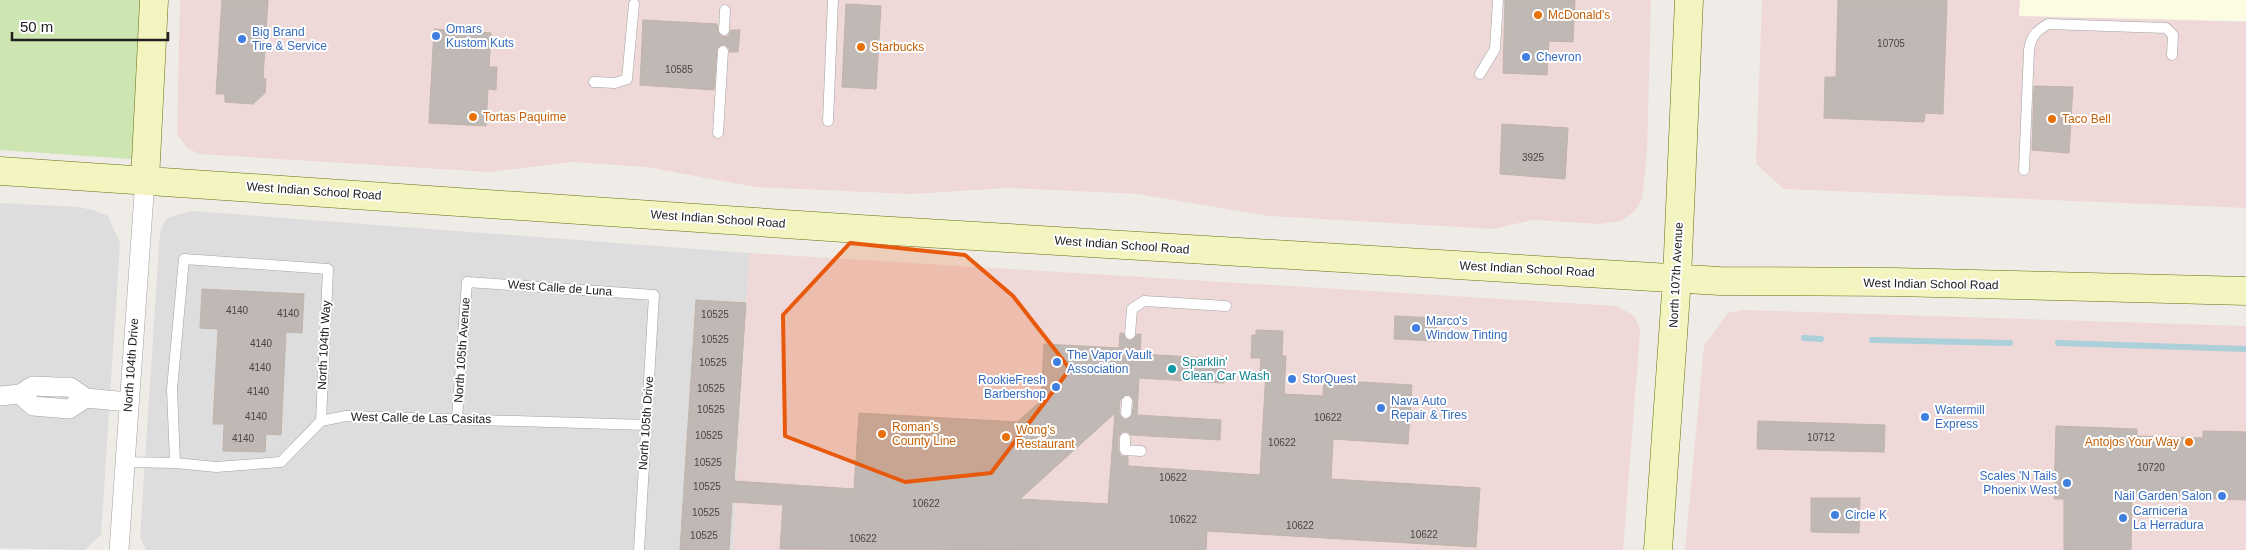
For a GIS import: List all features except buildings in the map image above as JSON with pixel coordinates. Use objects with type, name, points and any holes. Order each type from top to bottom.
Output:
[{"type":"main road","points":[[145,180],[154,0]]},
{"type":"main road","name":"North 107th Avenue","points":[[1658,550],[1677,278],[1689,0]]},
{"type":"main road","name":"West Indian School Road","points":[[0,171],[859,229],[1720,281],[1894,282],[2246,291]]},
{"type":"street","name":"North 104th Drive","points":[[119,550],[145,180]]},
{"type":"street","points":[[0,396],[20,394],[32,386],[55,386],[70,387],[86,398],[128,402]]},
{"type":"street","points":[[54,408],[55,386]]},
{"type":"street","points":[[20,394],[33,406],[69,409],[86,398]]},
{"type":"lane","points":[[828,121],[833,0]]},
{"type":"lane","points":[[1480,74],[1495,49],[1498,0]]},
{"type":"lane","points":[[594,82],[614,83],[627,79],[634,4]]},
{"type":"lane","points":[[724,30],[725,10]]},
{"type":"lane","points":[[2024,170],[2029,50],[2031,38],[2039,29],[2048,24],[2166,28],[2173,35],[2172,55]]},
{"type":"lane","points":[[718,133],[723,51]]},
{"type":"lane","name":"North 104th Way","points":[[175,463],[172,389],[184,259],[328,269],[321,421]]},
{"type":"lane","name":"West Calle de Luna","points":[[467,282],[654,295]]},
{"type":"lane","name":"North 105th Avenue","points":[[456,418],[467,282]]},
{"type":"lane","name":"North 105th Drive","points":[[638,550],[654,295]]},
{"type":"lane","points":[[1130,334],[1132,309],[1144,301],[1226,306]]},
{"type":"lane","points":[[1126,413],[1127,400]]},
{"type":"lane","name":"West Calle de Las Casitas","points":[[321,421],[346,416],[646,425]]},
{"type":"lane","points":[[124,462],[175,463],[216,467],[281,462],[321,421]]},
{"type":"lane","points":[[1125,438],[1125,450],[1141,451]]},
{"type":"highlighted area","points":[[850,243],[965,255],[1013,296],[1070,369],[991,473],[905,482],[785,436],[783,315]]},
{"type":"shaded area","points":[[180,0],[1651,0],[1647,153],[1642,199],[1635,211],[1621,221],[1600,224],[1533,220],[1493,229],[1269,216],[1138,194],[1008,188],[911,194],[755,187],[646,167],[572,162],[489,172],[199,154],[187,148],[177,134]]},
{"type":"shaded area","points":[[1762,0],[2020,0],[2020,16],[2246,22],[2246,208],[1784,189],[1756,164]]},
{"type":"shaded area","points":[[2020,0],[2246,0],[2246,21],[2019,16]]},
{"type":"shaded area","points":[[0,203],[79,207],[96,211],[108,216],[120,243],[101,535],[85,550],[0,548]]},
{"type":"shaded area","points":[[192,211],[749,253],[733,550],[146,550],[140,537],[161,229],[167,218]]},
{"type":"shaded area","points":[[749,253],[1617,306],[1634,316],[1640,333],[1623,550],[733,550]]},
{"type":"shaded area","points":[[1743,310],[2246,326],[2246,550],[1685,550],[1704,346],[1728,313]]},
{"type":"green space","points":[[0,0],[154,0],[146,160],[0,150]]},
{"type":"waterway","points":[[1804,338],[1821,339]]},
{"type":"waterway","points":[[1872,340],[2010,343]]},
{"type":"waterway","points":[[2058,343],[2246,349]]},
{"type":"place","name":"McDonald's","points":[[1538,15]]},
{"type":"place","name":"Omars Kustom Kuts","points":[[436,36]]},
{"type":"place","name":"Big Brand Tire & Service","points":[[242,39]]},
{"type":"place","name":"Starbucks","points":[[861,47]]},
{"type":"place","name":"Chevron","points":[[1526,57]]},
{"type":"place","name":"Tortas Paquime","points":[[473,117]]},
{"type":"place","name":"Taco Bell","points":[[2052,119]]},
{"type":"place","name":"Marco's Window Tinting","points":[[1416,328]]},
{"type":"place","name":"The Vapor Vault Association","points":[[1057,362]]},
{"type":"place","name":"Sparklin' Clean Car Wash","points":[[1172,369]]},
{"type":"place","name":"StorQuest","points":[[1292,379]]},
{"type":"place","name":"RookieFresh Barbershop","points":[[1056,387]]},
{"type":"place","name":"Nava Auto Repair & Tires","points":[[1381,408]]},
{"type":"place","name":"Watermill Express","points":[[1925,417]]},
{"type":"place","name":"Roman's County Line","points":[[882,434]]},
{"type":"place","name":"Wong's Restaurant","points":[[1006,437]]},
{"type":"place","name":"Antojos Your Way","points":[[2189,442]]},
{"type":"place","name":"Scales 'N Tails Phoenix West","points":[[2067,483]]},
{"type":"place","name":"Nail Garden Salon","points":[[2222,496]]},
{"type":"place","name":"Circle K","points":[[1835,515]]},
{"type":"place","name":"Carniceria La Herradura","points":[[2123,518]]}]
